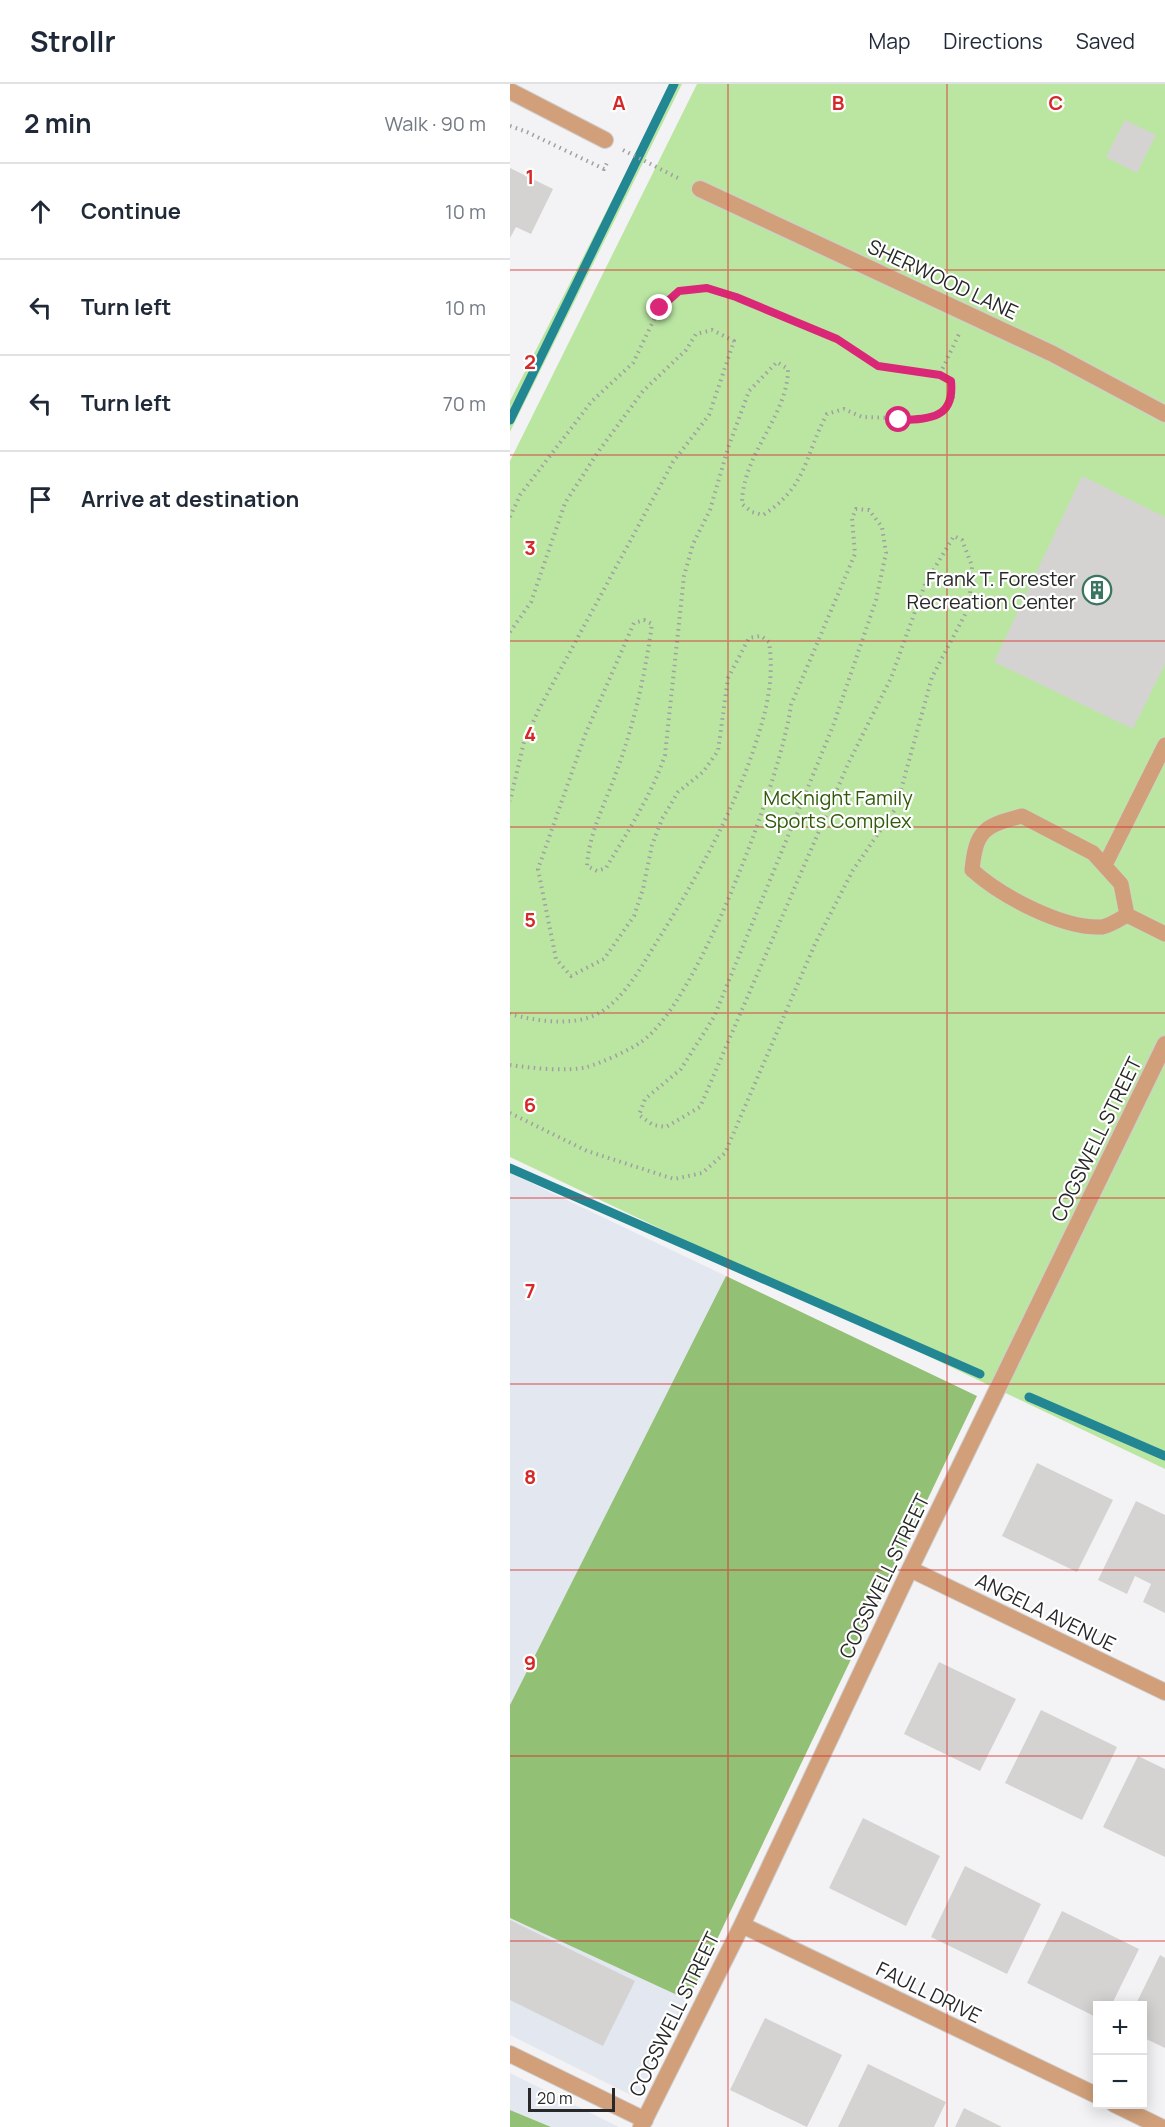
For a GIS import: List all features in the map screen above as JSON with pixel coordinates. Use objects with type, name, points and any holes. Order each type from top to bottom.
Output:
[{"type":"street","points":[[510,91],[605,140]]},
{"type":"street","name":"SHERWOOD LANE","points":[[700,189],[1053,354],[1165,414]]},
{"type":"street","name":"COGSWELL STREET","points":[[643,2124],[742,1925],[910,1569],[1165,1044]]},
{"type":"street","name":"ANGELA AVENUE","points":[[910,1569],[1165,1692]]},
{"type":"street","name":"FAULL DRIVE","points":[[742,1925],[1093,2094]]},
{"type":"street","points":[[510,2054],[643,2124]]},
{"type":"street","points":[[1124,2109],[1161,2127]]},
{"type":"lane","points":[[1105,865],[1165,746]]},
{"type":"lane","points":[[1022,816],[1093,853],[1121,885],[1127,915],[1103,927],[1056,919],[992,888],[972,870],[975,844],[992,824],[1022,816]]},
{"type":"lane","points":[[1127,915],[1165,934]]},
{"type":"path","points":[[622,149],[661,169]]},
{"type":"path","points":[[510,517],[520,495],[592,400],[633,363],[660,308],[679,291],[707,288],[736,297],[837,339],[878,366],[940,375],[951,381],[953,398],[943,413],[924,420],[862,417],[844,409],[827,414],[800,480],[777,506],[763,515],[752,512],[742,504],[742,492],[757,449],[788,384],[788,369],[777,362],[749,391],[728,448],[710,510],[693,544],[684,576],[665,755],[658,775],[645,803],[606,867],[597,871],[587,866],[592,837],[617,771],[646,673],[652,624],[644,620],[634,623],[585,735],[538,869],[556,959],[571,976],[604,959],[634,916],[643,889],[651,845],[662,819],[678,792],[703,772],[718,751],[728,678],[749,638],[761,636],[769,642],[773,665],[764,717],[741,785],[718,836],[632,981],[600,1013],[577,1020],[522,1018],[510,1014]]},
{"type":"path","points":[[940,375],[969,314]]},
{"type":"path","points":[[510,632],[531,602],[565,503],[598,452],[643,391],[686,350],[696,334],[712,330],[734,341],[709,415],[673,462],[539,709],[524,741],[510,801]]},
{"type":"path","points":[[510,1065],[530,1068],[587,1067],[642,1042],[673,1008],[706,948],[759,822],[788,730],[791,705],[855,554],[852,518],[856,509],[869,510],[882,527],[886,553],[876,600],[833,726],[714,1017],[681,1070],[645,1099],[639,1115],[653,1125],[666,1127],[700,1107],[848,764],[891,678],[925,584],[954,536],[962,540],[972,566],[969,607],[932,677],[896,808],[853,870],[815,944],[725,1153],[702,1173],[674,1179],[587,1151],[510,1113]]},
{"type":"shaded area","points":[[510,1173],[726,1276],[510,1705]]},
{"type":"shaded area","points":[[510,1918],[688,2000],[639,2099],[510,2035]]},
{"type":"shaded area","points":[[510,2073],[619,2127],[551,2127],[510,2110]]},
{"type":"green space","points":[[671,84],[682,84],[510,432],[510,401]]},
{"type":"green space","name":"McKnight Family Sports Complex","points":[[697,84],[1165,84],[1165,1469],[510,1157],[510,461]]},
{"type":"green space","points":[[726,1276],[977,1396],[688,2000],[510,1918],[510,1705]]},
{"type":"green space","points":[[510,2110],[551,2127],[510,2127]]},
{"type":"building","points":[[1125,120],[1156,135],[1137,173],[1106,157]]},
{"type":"building","points":[[510,168],[553,189],[531,234],[516,227],[510,238]]},
{"type":"building","name":"Frank T. Forester Recreation Center","points":[[1082,476],[1165,517],[1165,664],[1133,729],[994,662]]},
{"type":"building","points":[[1037,1463],[1113,1500],[1077,1572],[1002,1536]]},
{"type":"building","points":[[1136,1501],[1165,1515],[1165,1613],[1143,1602],[1151,1584],[1135,1576],[1127,1594],[1098,1580]]},
{"type":"building","points":[[939,1662],[1016,1699],[980,1771],[904,1734]]},
{"type":"building","points":[[1041,1710],[1117,1747],[1082,1820],[1005,1783]]},
{"type":"building","points":[[1138,1756],[1165,1769],[1165,1857],[1103,1827]]},
{"type":"building","points":[[863,1818],[940,1856],[906,1926],[829,1888]]},
{"type":"building","points":[[965,1866],[1041,1904],[1007,1974],[931,1937]]},
{"type":"building","points":[[1062,1911],[1139,1949],[1113,2001],[1093,2001],[1093,2016],[1027,1983]]},
{"type":"building","points":[[510,1920],[635,1981],[603,2046],[510,2000]]},
{"type":"building","points":[[1160,1955],[1165,1958],[1165,2048],[1147,2039],[1147,2001],[1137,2001]]},
{"type":"building","points":[[765,2018],[842,2055],[807,2127],[730,2090]]},
{"type":"building","points":[[868,2064],[946,2102],[934,2127],[838,2127]]},
{"type":"building","points":[[964,2108],[1002,2127],[955,2127]]},
{"type":"waterway","points":[[510,420],[674,84]]},
{"type":"waterway","points":[[510,1168],[980,1374]]},
{"type":"waterway","points":[[1029,1397],[1165,1456]]},
{"type":"place","name":"Frank T. Forester Recreation Center","points":[[1097,590]]},
{"type":"route","points":[[660,308],[679,291],[707,288],[736,297],[837,339],[878,366],[940,375],[951,381],[953,398],[943,413],[924,420],[899,420]]}]
